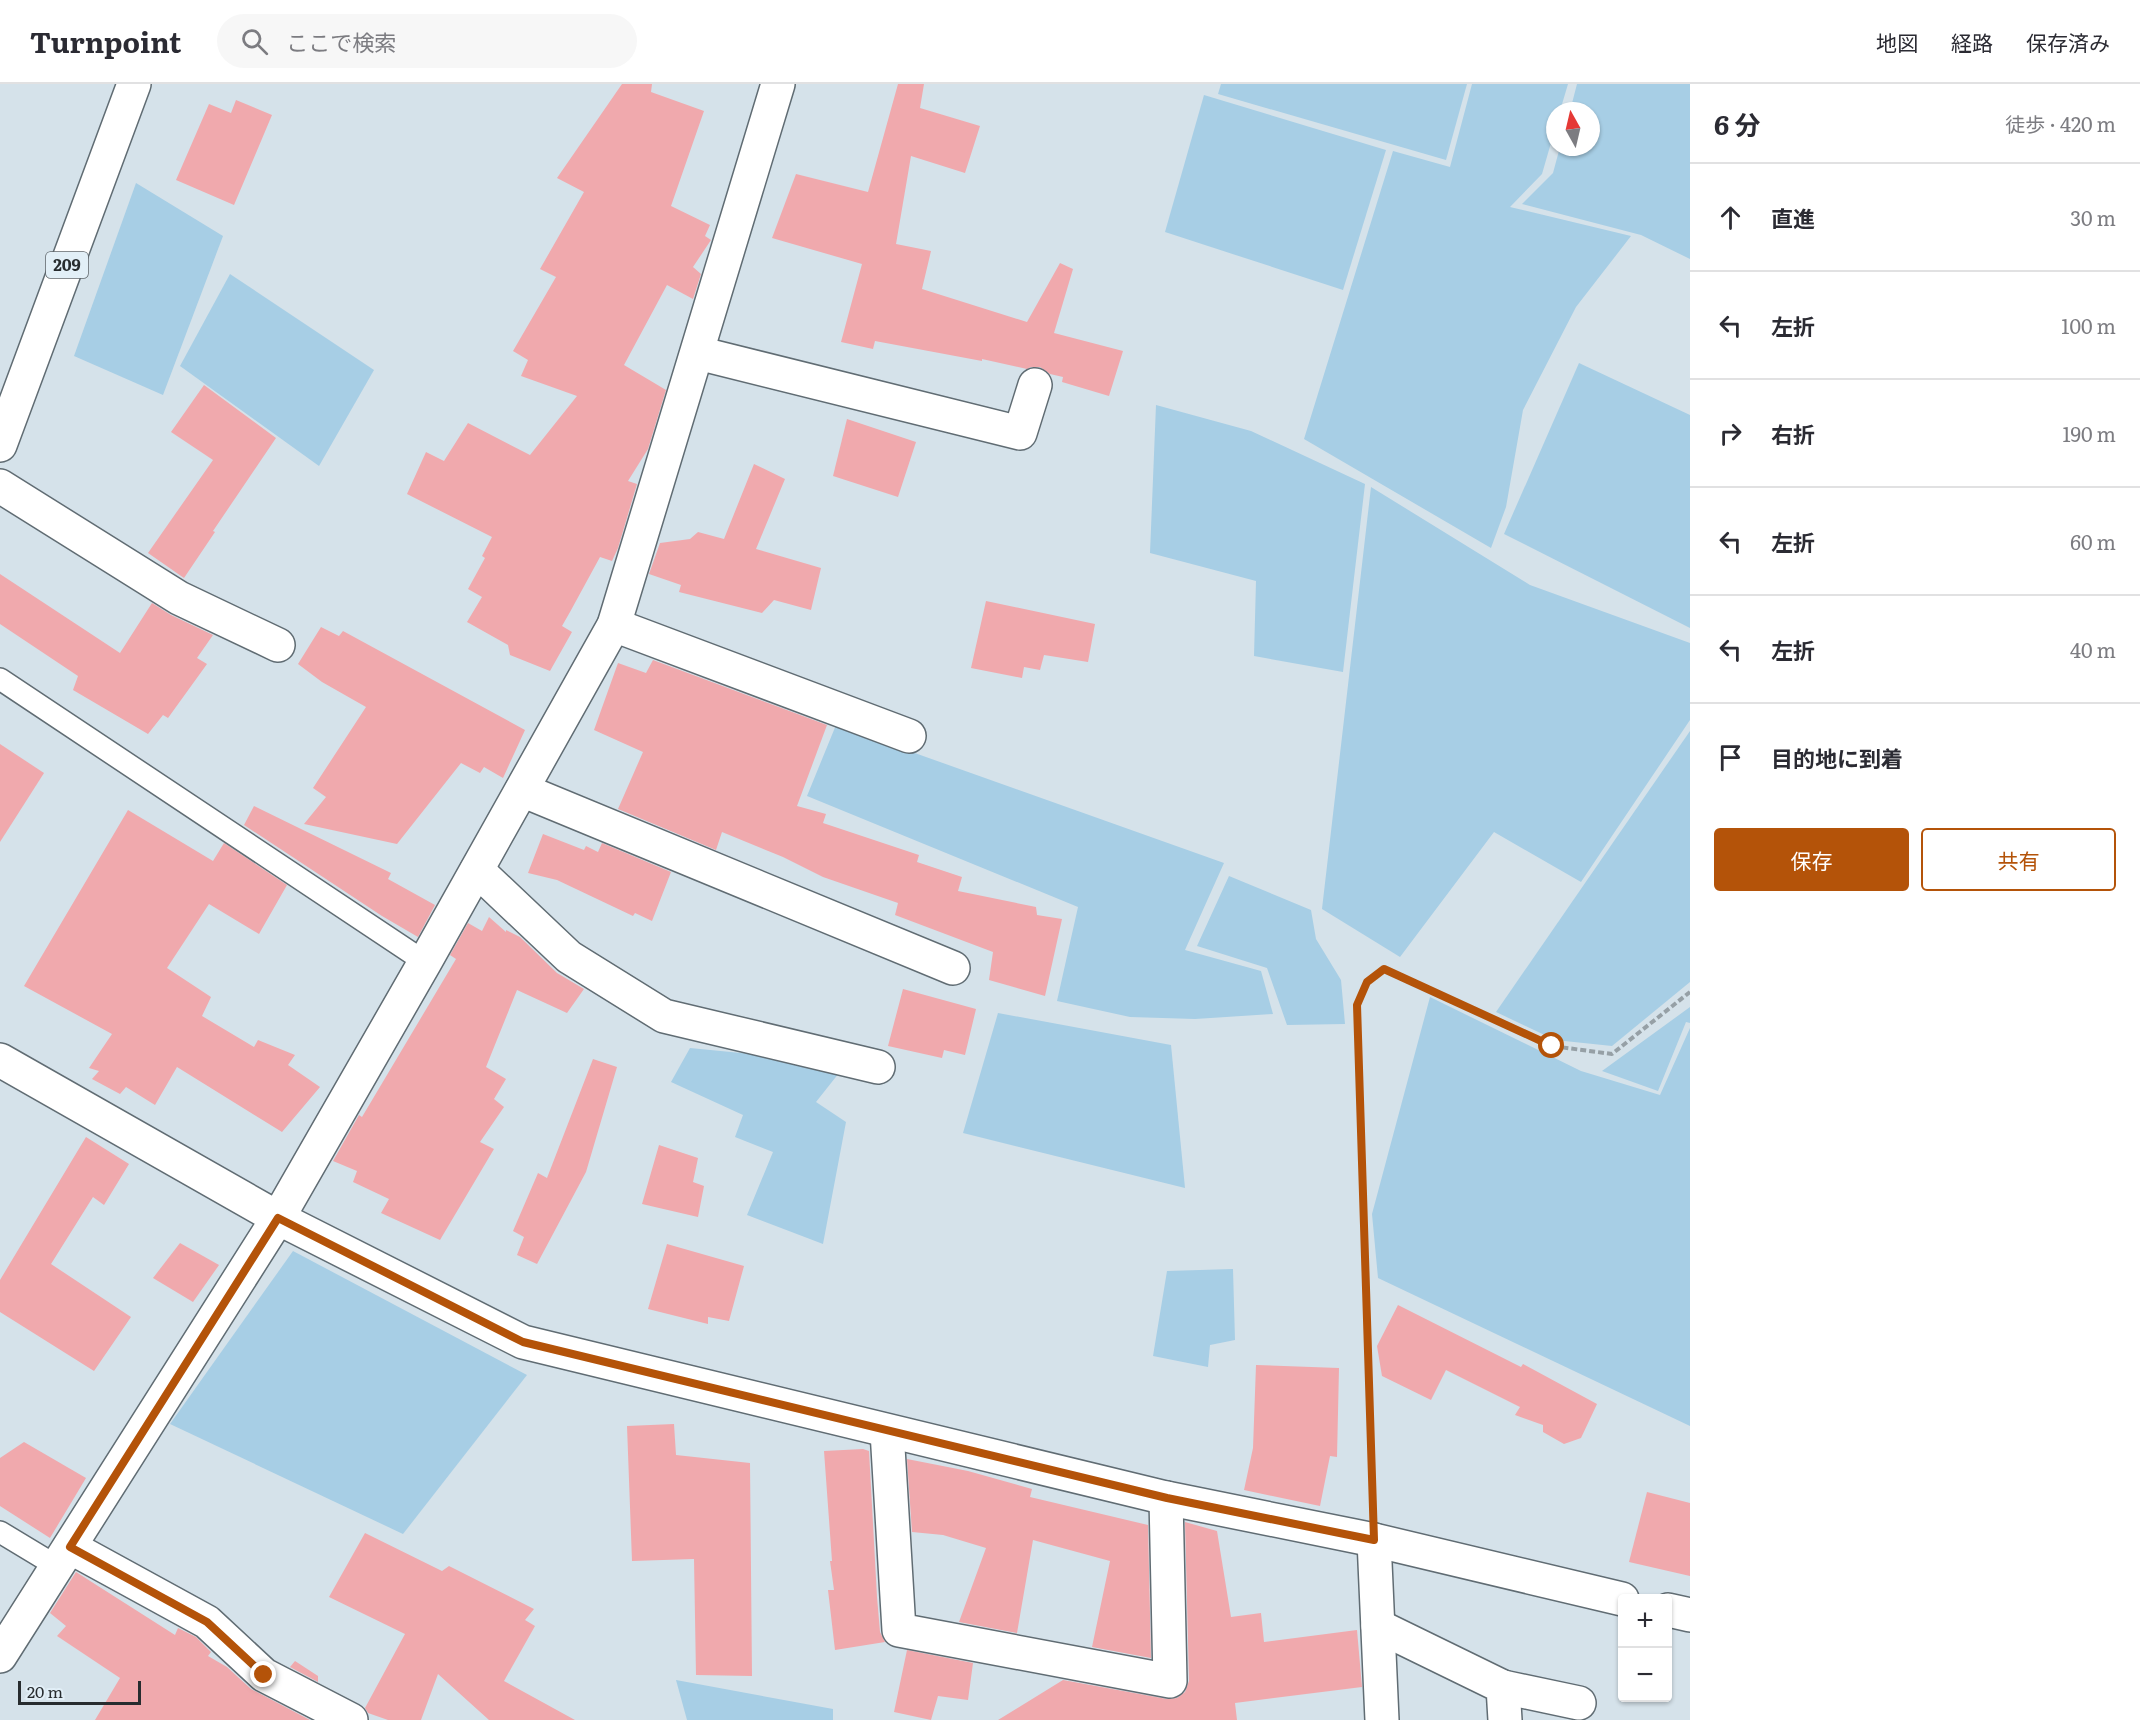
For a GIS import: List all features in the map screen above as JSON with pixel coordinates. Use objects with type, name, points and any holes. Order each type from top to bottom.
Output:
[{"type":"main road","name":"209","points":[[0,445],[134,84]]},
{"type":"main road","points":[[0,1656],[278,1218],[614,625],[778,84]]},
{"type":"main road","points":[[698,353],[1020,433],[1035,385]]},
{"type":"main road","points":[[0,486],[179,598],[278,645]]},
{"type":"main road","points":[[614,625],[909,735]]},
{"type":"main road","points":[[522,790],[953,968]]},
{"type":"main road","points":[[477,870],[568,957],[664,1016],[878,1067]]},
{"type":"main road","points":[[0,1060],[278,1218],[523,1342],[1167,1498],[1374,1540],[1618,1598]]},
{"type":"main road","points":[[887,1431],[899,1630],[1170,1682],[1167,1498]]},
{"type":"main road","points":[[1374,1540],[1382,1720]]},
{"type":"main road","points":[[64,1557],[207,1622],[264,1675],[351,1720]]},
{"type":"main road","points":[[1672,1611],[1690,1615]]},
{"type":"main road","points":[[1378,1626],[1503,1687],[1579,1703]]},
{"type":"main road","points":[[1503,1687],[1505,1720]]},
{"type":"lane","points":[[0,679],[425,962]]},
{"type":"lane","points":[[0,1532],[64,1557]]},
{"type":"path","points":[[1374,1540],[1357,1005],[1367,982],[1384,969],[1552,1046],[1612,1054],[1690,992]]},
{"type":"shaded area","points":[[1221,84],[1467,84],[1446,160],[1218,94]]},
{"type":"shaded area","points":[[1472,84],[1568,84],[1563,102],[1546,102],[1547,156],[1542,174],[1510,207],[1631,236],[1576,307],[1523,410],[1506,507],[1491,548],[1304,439],[1393,151],[1450,167]]},
{"type":"shaded area","points":[[1577,84],[1690,84],[1690,259],[1641,235],[1522,204],[1553,173],[1558,156],[1600,156],[1600,102],[1572,102]]},
{"type":"shaded area","points":[[1204,95],[1386,150],[1343,290],[1165,232]]},
{"type":"shaded area","points":[[136,183],[223,236],[163,395],[74,356]]},
{"type":"shaded area","points":[[230,274],[374,370],[319,466],[180,366]]},
{"type":"shaded area","points":[[1579,363],[1690,415],[1690,628],[1504,534]]},
{"type":"shaded area","points":[[1156,405],[1251,431],[1365,484],[1343,672],[1254,656],[1256,581],[1150,553]]},
{"type":"shaded area","points":[[1371,487],[1530,585],[1690,643],[1690,720],[1581,882],[1494,832],[1400,957],[1322,909]]},
{"type":"shaded area","points":[[836,725],[1224,863],[1185,950],[1261,971],[1273,1014],[1195,1019],[1130,1017],[1057,1001],[1078,907],[807,796]]},
{"type":"shaded area","points":[[1690,731],[1690,982],[1612,1046],[1555,1040],[1496,1012]]},
{"type":"shaded area","points":[[1229,876],[1311,910],[1316,939],[1341,980],[1345,1024],[1287,1025],[1267,968],[1197,946]]},
{"type":"shaded area","points":[[1430,997],[1581,1071],[1660,1095],[1690,1028],[1690,1426],[1378,1278],[1372,1214]]},
{"type":"shaded area","points":[[1690,1007],[1690,1023],[1686,1022],[1658,1091],[1602,1071]]},
{"type":"shaded area","points":[[998,1013],[1171,1045],[1185,1188],[963,1133]]},
{"type":"shaded area","points":[[690,1048],[825,1061],[839,1073],[816,1102],[846,1122],[823,1244],[747,1215],[773,1152],[735,1137],[743,1115],[671,1082]]},
{"type":"shaded area","points":[[293,1251],[527,1375],[403,1534],[170,1424]]},
{"type":"shaded area","points":[[1233,1269],[1235,1340],[1210,1345],[1208,1367],[1153,1356],[1167,1271]]},
{"type":"shaded area","points":[[676,1680],[833,1709],[833,1720],[687,1720]]},
{"type":"building","points":[[622,84],[652,84],[651,92],[704,111],[671,206],[710,225],[705,236],[711,240],[693,267],[701,274],[693,299],[667,285],[624,365],[666,390],[648,449],[628,481],[637,484],[618,548],[612,561],[600,557],[562,626],[572,632],[550,671],[510,655],[508,645],[467,622],[482,597],[468,589],[485,558],[482,556],[492,537],[407,494],[426,452],[444,461],[468,423],[530,455],[577,396],[521,376],[528,360],[513,351],[556,277],[540,269],[584,192],[557,178]]},
{"type":"building","points":[[898,84],[924,84],[920,108],[980,126],[965,173],[911,156],[896,244],[931,251],[922,289],[1027,322],[1060,263],[1073,269],[1054,333],[1123,351],[1109,396],[1062,382],[1063,377],[1050,374],[1040,367],[1027,369],[875,341],[873,349],[841,342],[862,264],[772,238],[796,174],[868,192]]},
{"type":"building","points":[[236,100],[272,115],[234,205],[176,180],[209,104],[231,113]]},
{"type":"building","points":[[204,385],[276,438],[184,578],[148,553],[213,460],[171,432]]},
{"type":"building","points":[[847,419],[916,442],[898,497],[833,476]]},
{"type":"building","points":[[754,464],[785,479],[756,549],[821,568],[811,610],[774,600],[762,613],[679,592],[681,585],[649,574],[660,543],[690,539],[698,532],[724,539]]},
{"type":"building","points":[[0,574],[120,653],[152,603],[171,615],[213,635],[197,658],[207,664],[168,718],[163,715],[148,734],[73,690],[78,676],[0,624]]},
{"type":"building","points":[[986,601],[1095,624],[1088,662],[1044,655],[1040,670],[1024,667],[1022,678],[971,668]]},
{"type":"building","points":[[321,627],[339,636],[343,631],[525,730],[503,778],[484,767],[480,773],[461,763],[397,844],[304,824],[326,797],[313,788],[366,707],[322,682],[298,664]]},
{"type":"building","points":[[653,660],[827,725],[797,806],[826,814],[823,823],[919,855],[917,862],[962,877],[958,891],[1036,907],[1037,915],[1062,919],[1045,996],[989,980],[993,952],[895,915],[898,903],[823,877],[783,857],[722,832],[716,850],[618,809],[643,752],[594,730],[618,663],[646,673]]},
{"type":"building","points":[[0,744],[44,773],[0,842]]},
{"type":"building","points":[[254,806],[391,873],[388,879],[435,905],[418,937],[382,916],[244,825]]},
{"type":"building","points":[[128,810],[213,861],[224,843],[287,885],[259,934],[209,904],[167,968],[211,997],[202,1016],[254,1047],[258,1040],[295,1055],[288,1065],[320,1087],[282,1132],[177,1067],[155,1105],[126,1087],[120,1094],[92,1079],[99,1071],[89,1068],[112,1034],[24,986]]},
{"type":"building","points":[[543,834],[584,850],[586,846],[598,852],[602,843],[671,872],[652,921],[635,913],[633,916],[557,880],[528,873]]},
{"type":"building","points":[[489,917],[506,932],[506,930],[520,937],[557,973],[584,989],[567,1013],[517,990],[486,1067],[506,1079],[494,1099],[504,1107],[480,1142],[494,1149],[440,1240],[381,1213],[389,1199],[353,1182],[357,1171],[333,1161],[359,1115],[362,1117],[456,959],[450,955],[468,923],[482,931]]},
{"type":"building","points":[[903,989],[976,1009],[965,1055],[944,1050],[942,1058],[888,1046]]},
{"type":"building","points":[[593,1059],[617,1067],[586,1172],[537,1264],[517,1255],[524,1237],[513,1231],[538,1173],[547,1178]]},
{"type":"building","points":[[86,1137],[129,1164],[104,1205],[93,1197],[51,1264],[131,1317],[94,1371],[0,1312],[0,1280]]},
{"type":"building","points":[[659,1145],[698,1158],[693,1182],[704,1186],[698,1217],[642,1204]]},
{"type":"building","points":[[180,1243],[219,1265],[193,1302],[153,1278]]},
{"type":"building","points":[[667,1244],[744,1266],[729,1321],[708,1317],[708,1324],[648,1309]]},
{"type":"building","points":[[1398,1305],[1521,1367],[1523,1364],[1597,1404],[1581,1438],[1564,1444],[1543,1432],[1543,1425],[1515,1415],[1520,1407],[1446,1370],[1431,1400],[1382,1376],[1377,1346]]},
{"type":"building","points":[[1256,1365],[1339,1368],[1337,1457],[1330,1456],[1320,1506],[1244,1490],[1253,1448]]},
{"type":"building","points":[[674,1424],[676,1455],[750,1463],[752,1676],[696,1675],[694,1559],[632,1561],[627,1426]]},
{"type":"building","points":[[24,1442],[86,1478],[50,1538],[0,1506],[0,1458]]},
{"type":"building","points":[[863,1449],[869,1451],[877,1597],[880,1632],[885,1642],[835,1650],[828,1590],[834,1590],[830,1561],[832,1561],[824,1451]]},
{"type":"building","points":[[907,1459],[968,1471],[1032,1489],[1030,1497],[1148,1525],[1151,1658],[1092,1647],[1110,1561],[1033,1540],[1017,1633],[959,1622],[986,1548],[943,1535],[912,1532]]},
{"type":"building","points":[[1647,1492],[1690,1503],[1690,1576],[1629,1562]]},
{"type":"building","points":[[1185,1522],[1217,1531],[1231,1617],[1261,1613],[1264,1642],[1357,1630],[1362,1687],[1235,1703],[1237,1720],[998,1720],[1063,1680],[1167,1699],[1177,1698],[1185,1692],[1189,1681]]},
{"type":"building","points":[[365,1533],[442,1571],[449,1566],[534,1609],[525,1620],[535,1626],[504,1681],[575,1720],[489,1720],[438,1674],[421,1720],[388,1720],[368,1713],[365,1708],[405,1634],[329,1597]]},
{"type":"building","points":[[76,1572],[175,1635],[178,1628],[196,1637],[211,1652],[208,1656],[227,1667],[251,1689],[310,1720],[95,1720],[120,1678],[57,1636],[66,1626],[50,1613]]},
{"type":"building","points":[[907,1650],[973,1663],[968,1700],[938,1696],[931,1720],[894,1712]]},
{"type":"building","points":[[295,1661],[318,1676],[318,1682],[290,1667]]},
{"type":"route","points":[[264,1675],[207,1622],[70,1547],[278,1218],[523,1342],[1167,1498],[1374,1540],[1357,1005],[1367,982],[1384,969],[1552,1046]]}]
